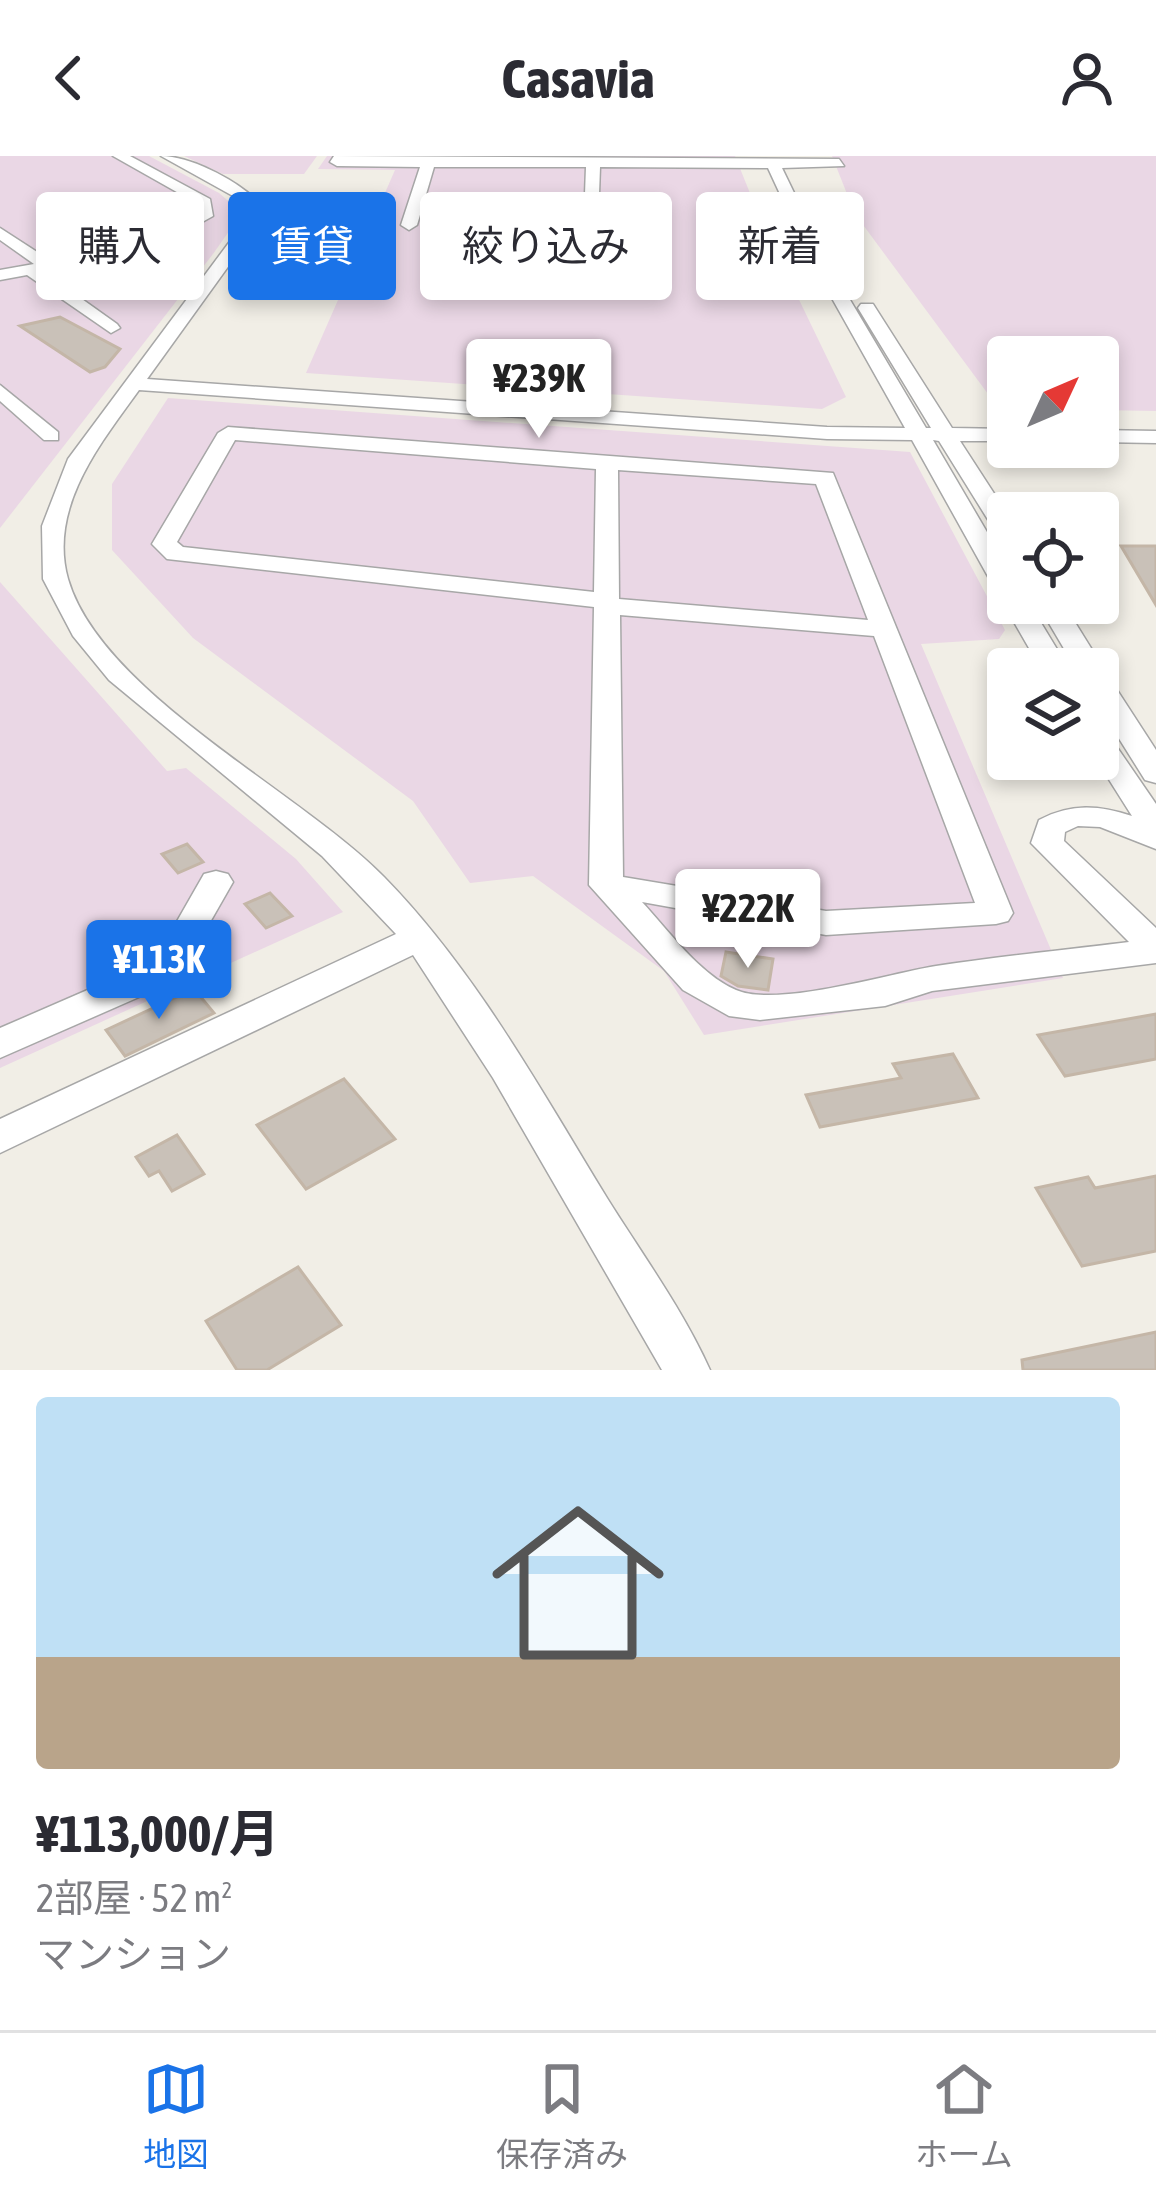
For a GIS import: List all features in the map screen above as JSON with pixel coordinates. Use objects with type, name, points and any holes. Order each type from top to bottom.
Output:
[{"type":"street","points":[[120,156],[187,192]]},
{"type":"street","points":[[168,156],[247,198],[256,207],[253,221],[79,459],[58,503],[50,551],[61,596],[88,640],[134,687],[367,879],[419,938],[489,1036],[687,1370]]},
{"type":"street","points":[[341,156],[337,162],[839,163]]},
{"type":"street","points":[[409,225],[417,160]]},
{"type":"street","points":[[779,160],[809,243],[987,554]]},
{"type":"street","points":[[779,160],[987,500]]},
{"type":"street","points":[[592,192],[593,164]]},
{"type":"street","points":[[0,233],[36,265]]},
{"type":"street","points":[[0,275],[36,269]]},
{"type":"street","points":[[77,300],[111,328]]},
{"type":"street","points":[[133,384],[826,434],[987,436]]},
{"type":"street","points":[[0,391],[51,436]]},
{"type":"street","points":[[606,885],[826,923],[996,913],[885,629],[825,478],[228,433],[164,544],[176,554],[607,604],[885,629]]},
{"type":"street","points":[[1119,436],[1156,437]]},
{"type":"street","points":[[607,463],[606,885],[696,981],[729,1004],[760,1007],[885,993],[932,979],[1156,950]]},
{"type":"street","points":[[1119,715],[1156,774]]},
{"type":"street","points":[[1119,774],[1156,828]]},
{"type":"street","points":[[1115,780],[1109,796],[1050,827],[1047,843],[1156,950]]},
{"type":"street","points":[[1072,813],[1112,818],[1156,839]]},
{"type":"street","points":[[0,1044],[142,981],[189,930],[216,882]]},
{"type":"street","points":[[0,1137],[419,938]]},
{"type":"shaded area","points":[[0,156],[149,156],[228,201],[228,233],[204,266],[204,192],[36,192],[36,300],[177,300],[0,528]]},
{"type":"shaded area","points":[[184,156],[317,156],[304,174],[223,174]]},
{"type":"shaded area","points":[[327,156],[735,156],[750,192],[696,192],[696,300],[799,300],[846,397],[822,409],[306,373],[338,300],[396,300],[396,192],[385,192],[395,170],[318,169]]},
{"type":"shaded area","points":[[832,156],[1156,156],[1156,411],[1119,410],[1119,336],[987,336],[987,393],[864,226],[864,192],[846,192]]},
{"type":"shaded area","points":[[168,398],[910,452],[987,596],[987,624],[1002,624],[1005,630],[999,639],[921,644],[1063,978],[704,1035],[664,971],[533,876],[470,883],[413,801],[193,638],[112,550],[112,484]]},
{"type":"shaded area","points":[[0,582],[167,771],[186,768],[296,859],[343,912],[0,1068]]},
{"type":"building","points":[[60,317],[120,349],[105,367],[90,372],[20,326]]},
{"type":"building","points":[[1121,546],[1156,546],[1156,605]]},
{"type":"building","points":[[187,844],[203,862],[178,873],[162,854]]},
{"type":"building","points":[[270,893],[292,916],[266,928],[245,904]]},
{"type":"building","points":[[726,952],[773,959],[768,990],[738,986],[721,976]]},
{"type":"building","points":[[194,989],[214,1013],[125,1056],[106,1030]]},
{"type":"building","points":[[1156,1014],[1156,1059],[1065,1076],[1038,1035]]},
{"type":"building","points":[[953,1054],[978,1098],[820,1127],[806,1095],[901,1078],[893,1064]]},
{"type":"building","points":[[344,1079],[395,1139],[306,1189],[257,1125]]},
{"type":"building","points":[[177,1135],[204,1174],[172,1191],[159,1171],[149,1176],[136,1157]]},
{"type":"building","points":[[1156,1176],[1156,1251],[1082,1266],[1036,1188],[1088,1177],[1095,1188]]},
{"type":"building","points":[[298,1267],[341,1325],[267,1370],[237,1370],[206,1321]]},
{"type":"building","points":[[1156,1332],[1156,1370],[1023,1370],[1022,1360]]}]
